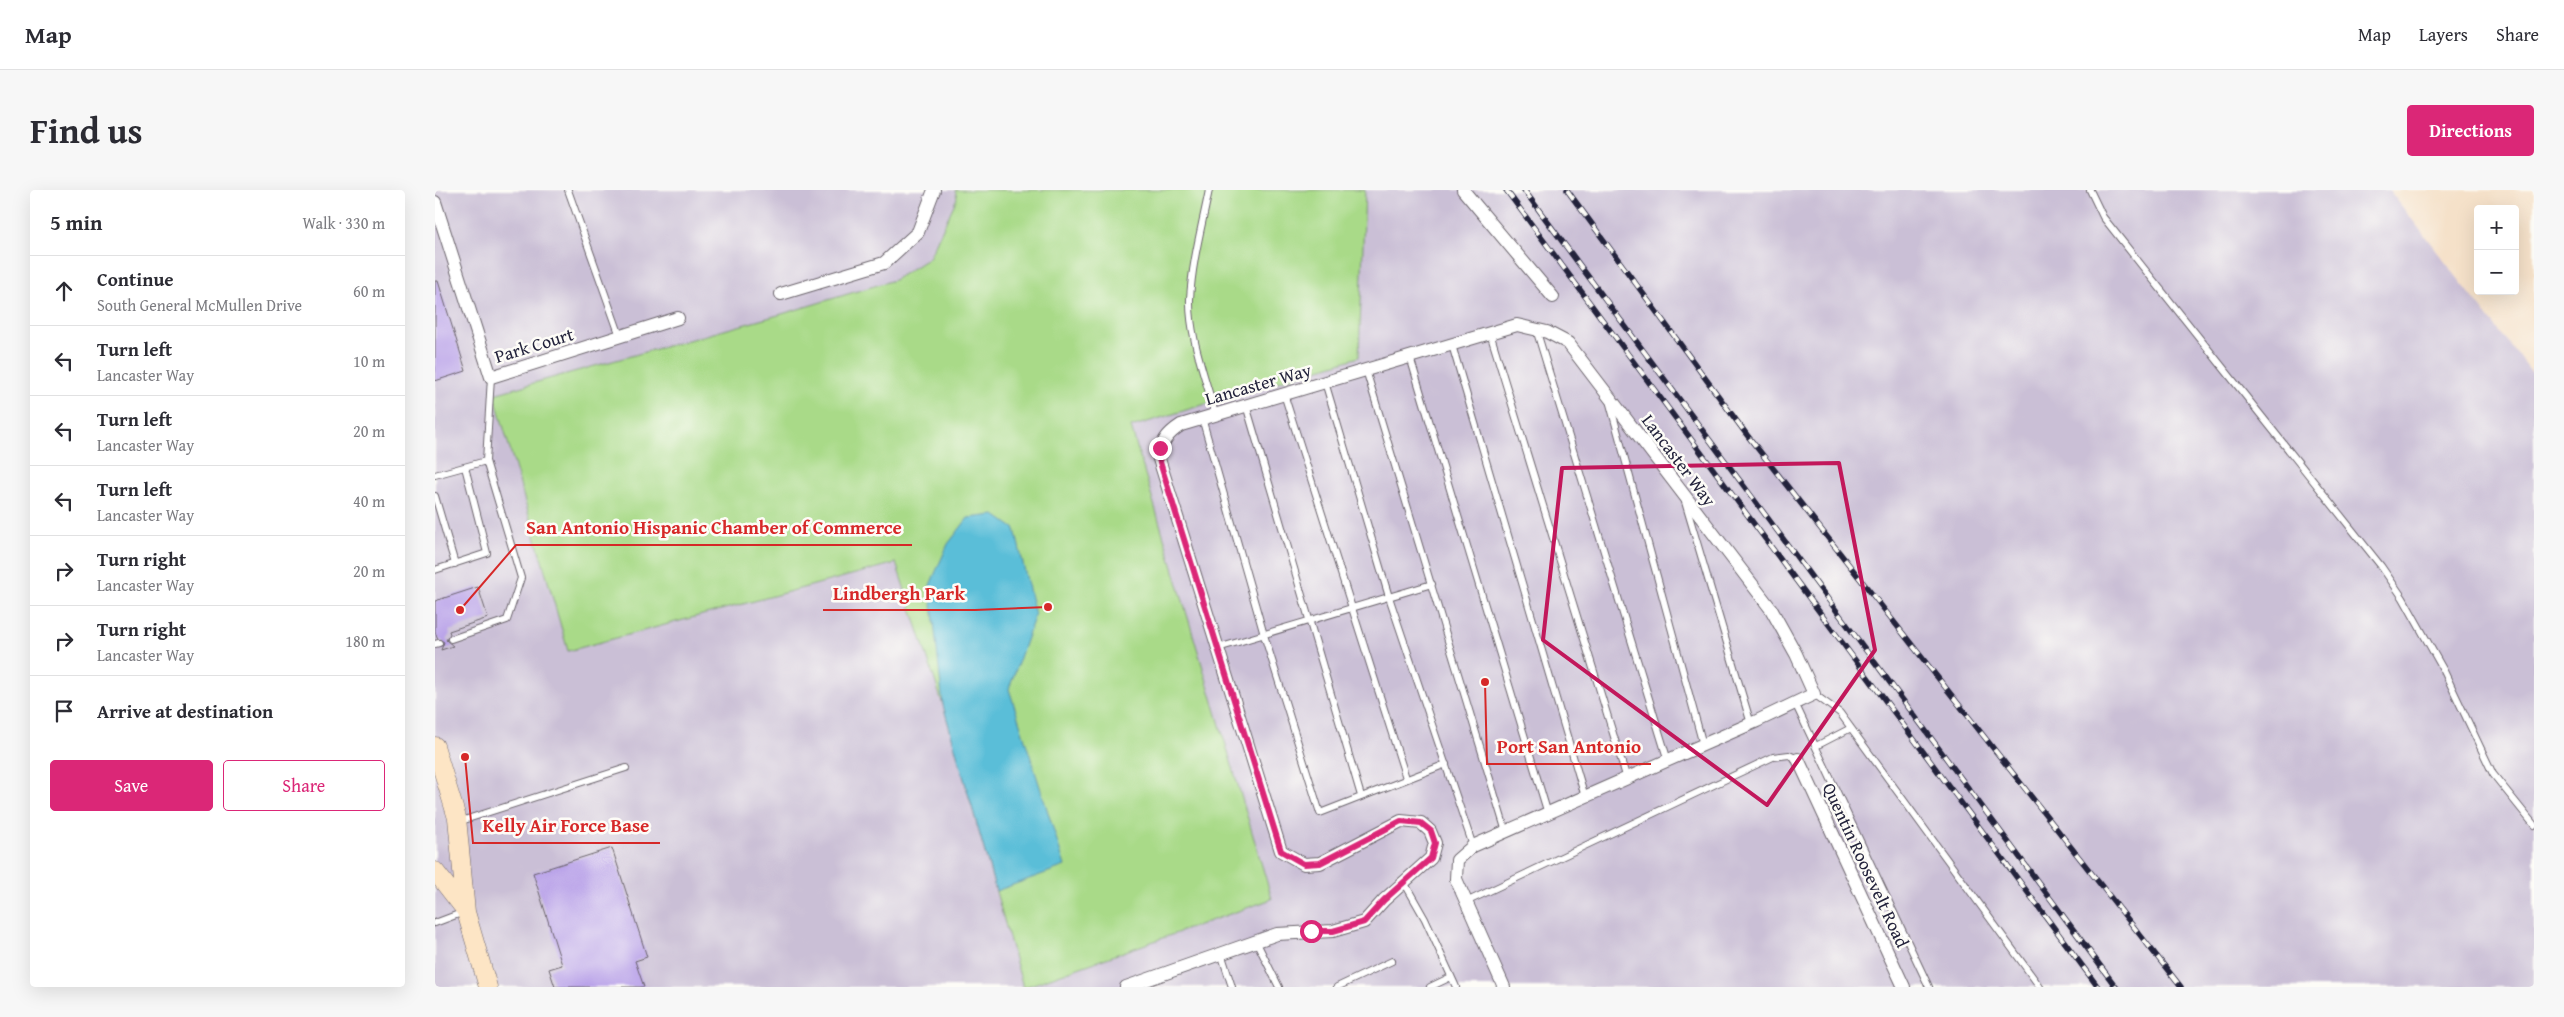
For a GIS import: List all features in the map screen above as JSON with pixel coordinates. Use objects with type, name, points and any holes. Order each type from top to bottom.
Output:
[{"type":"main road","points":[[435,746],[458,822],[466,912],[488,987]]},
{"type":"main road","points":[[435,871],[466,912]]},
{"type":"street","points":[[781,294],[884,263],[918,232],[934,190]]},
{"type":"street","points":[[1463,190],[1553,297]]},
{"type":"street","name":"Park Court","points":[[435,202],[491,377],[678,318]]},
{"type":"street","name":"Lancaster Way","points":[[1404,882],[1421,869],[1431,858],[1435,843],[1431,831],[1421,823],[1401,821],[1320,863],[1304,864],[1281,851],[1159,459],[1160,448],[1167,433],[1181,424],[1517,325],[1547,332],[1568,343],[1771,610],[1796,654],[1814,694]]},
{"type":"street","points":[[1504,987],[1456,879],[1457,860],[1473,846],[1751,724],[1814,694]]},
{"type":"street","name":"Quentin Roosevelt Road","points":[[1797,759],[1904,987]]},
{"type":"street","points":[[1126,987],[1255,940],[1277,934],[1333,931],[1364,922],[1404,882]]},
{"type":"lane","points":[[568,190],[620,336]]},
{"type":"lane","points":[[1209,190],[1195,251],[1190,300],[1195,338],[1215,414]]},
{"type":"lane","points":[[2091,190],[2103,217],[2381,566],[2403,598],[2444,671],[2493,774],[2534,825]]},
{"type":"lane","points":[[1536,329],[1668,760]]},
{"type":"lane","points":[[1490,334],[1627,779]]},
{"type":"lane","points":[[1452,345],[1585,797]]},
{"type":"lane","points":[[1410,357],[1548,814]]},
{"type":"lane","points":[[1366,370],[1506,832]]},
{"type":"lane","points":[[451,639],[507,620],[521,578],[486,461],[491,403],[488,387],[491,377]]},
{"type":"lane","points":[[1325,382],[1389,597],[1473,846]]},
{"type":"lane","points":[[1284,394],[1406,778]]},
{"type":"lane","points":[[1607,394],[1703,745]]},
{"type":"lane","points":[[1246,405],[1308,622],[1361,796]]},
{"type":"lane","points":[[1202,418],[1264,635],[1320,813],[1445,764]]},
{"type":"lane","points":[[435,475],[486,461]]},
{"type":"lane","points":[[435,570],[487,553],[465,467]]},
{"type":"lane","points":[[1683,494],[1751,724]]},
{"type":"lane","points":[[435,496],[455,564]]},
{"type":"lane","points":[[1218,648],[1432,584]]},
{"type":"lane","points":[[1814,694],[1840,714],[1851,728],[2040,987]]},
{"type":"lane","points":[[1795,703],[1929,987]]},
{"type":"lane","points":[[1816,746],[1851,728]]},
{"type":"lane","points":[[1466,902],[1773,757],[1789,755],[1797,759]]},
{"type":"lane","points":[[458,822],[626,768]]},
{"type":"lane","points":[[1404,882],[1425,919],[1456,987]]},
{"type":"lane","points":[[435,923],[466,912]]},
{"type":"lane","points":[[1255,940],[1279,987]]},
{"type":"lane","points":[[1221,953],[1232,987]]},
{"type":"lane","points":[[1337,987],[1392,961]]},
{"type":"lane","points":[[1430,987],[1451,977]]},
{"type":"highlighted area","points":[[1839,463],[1875,650],[1767,805],[1543,640],[1562,468]]},
{"type":"shaded area","points":[[435,190],[2389,190],[2534,376],[2534,987],[435,987]]},
{"type":"green space","points":[[955,190],[1365,190],[1359,357],[1131,427],[1272,899],[1025,987],[1023,987],[943,705],[896,563],[568,651],[494,394],[782,314],[894,280],[929,258],[957,198]]},
{"type":"water","points":[[995,515],[1015,529],[1035,615],[1009,689],[1065,866],[996,891],[943,705],[930,585],[948,544],[968,518]]},
{"type":"building","points":[[435,281],[438,281],[466,371],[435,381]]},
{"type":"building","points":[[478,587],[488,618],[449,631],[450,634],[446,640],[453,646],[441,650],[444,642],[437,638],[435,631],[435,601]]},
{"type":"building","points":[[612,848],[647,957],[635,961],[644,987],[555,987],[549,969],[562,965],[533,873]]},
{"type":"railway","points":[[1506,190],[2098,987]]},
{"type":"railway","points":[[1524,190],[2116,987]]},
{"type":"railway","points":[[1567,190],[1747,435],[2181,987]]},
{"type":"place","name":"Lindbergh Park","points":[[1048,607]]},
{"type":"place","name":"San Antonio Hispanic Chamber of Commerce","points":[[460,610]]},
{"type":"place","name":"Port San Antonio","points":[[1485,682]]},
{"type":"place","name":"Kelly Air Force Base","points":[[465,757]]},
{"type":"route","points":[[1160,448],[1159,459],[1281,851],[1304,864],[1320,863],[1401,821],[1421,823],[1431,831],[1435,843],[1431,858],[1421,869],[1384,900],[1364,922],[1333,931],[1311,931]]}]
